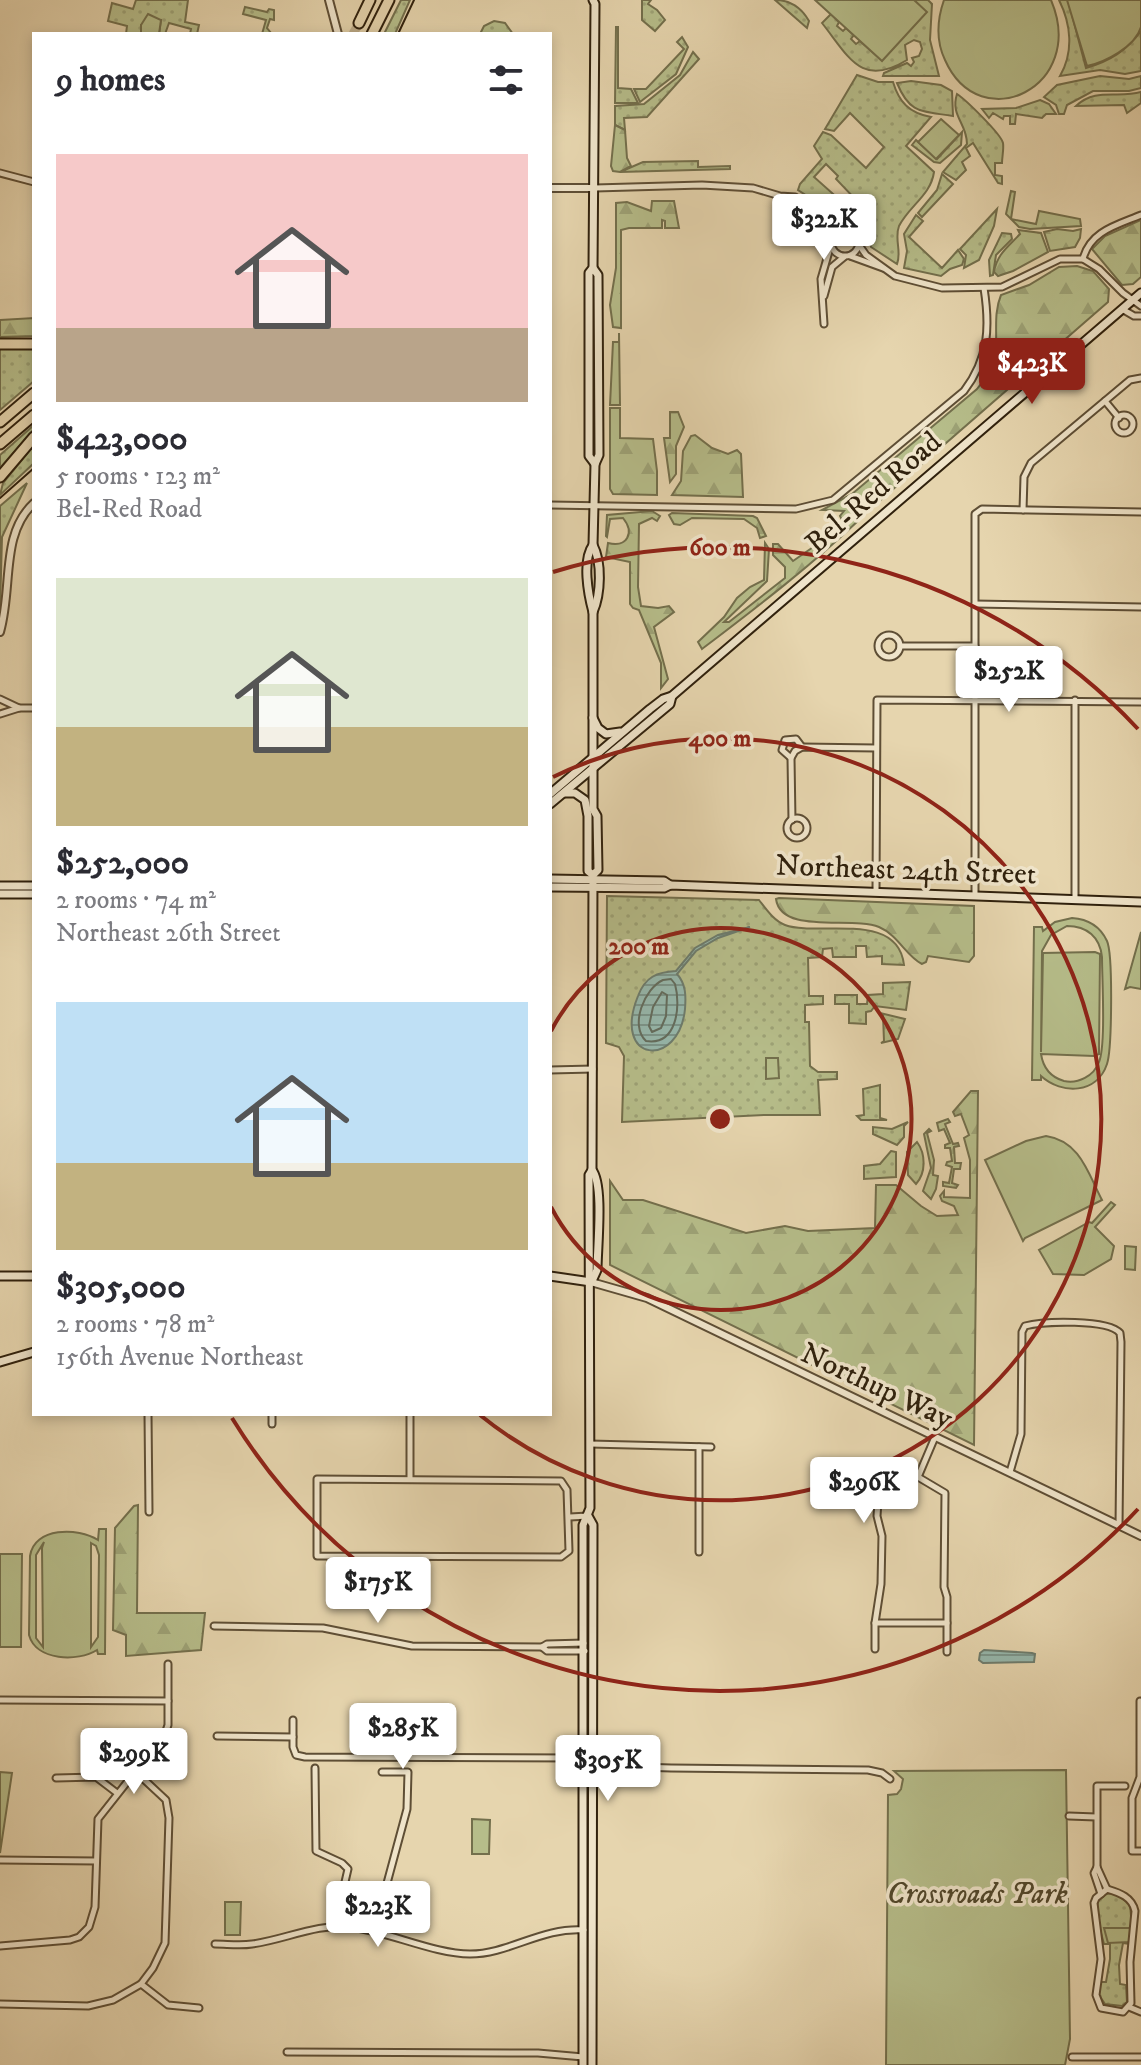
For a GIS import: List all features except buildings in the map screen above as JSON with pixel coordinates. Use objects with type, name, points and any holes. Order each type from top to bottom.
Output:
[{"type":"highway","points":[[359,23],[370,0]]},
{"type":"highway","points":[[373,32],[388,0]]},
{"type":"highway","points":[[0,344],[32,344]]},
{"type":"highway","points":[[0,422],[32,395]]},
{"type":"highway","points":[[0,444],[32,417]]},
{"type":"highway","points":[[0,477],[32,439]]},
{"type":"main road","points":[[592,2065],[583,1525],[588,1516],[590,1444],[589,1175],[592,1170],[594,1069],[593,880],[588,869],[593,768],[593,612],[589,597],[588,551],[593,545],[595,464],[589,456],[589,273],[593,268],[595,188],[595,1]]},
{"type":"main road","name":"Bel-Red Road","points":[[552,792],[663,699],[672,696],[1141,293]]},
{"type":"main road","name":"Bel-Red Road","points":[[552,802],[670,704],[672,696]]},
{"type":"main road","points":[[593,716],[598,728],[606,734],[626,729]]},
{"type":"main road","points":[[564,793],[582,796],[590,812]]},
{"type":"main road","name":"Northeast 24th Street","points":[[552,879],[664,881],[670,885],[1141,902]]},
{"type":"main road","name":"Northeast 24th Street","points":[[552,887],[593,880]]},
{"type":"main road","points":[[2,890],[32,886]]},
{"type":"main road","points":[[2,890],[32,894]]},
{"type":"main road","points":[[0,1276],[32,1276]]},
{"type":"main road","points":[[552,1276],[591,1282]]},
{"type":"main road","points":[[0,1362],[32,1353]]},
{"type":"main road","points":[[583,2061],[593,1525],[588,1516]]},
{"type":"street","points":[[329,0],[337,32]]},
{"type":"street","points":[[0,173],[32,181]]},
{"type":"street","points":[[552,188],[727,185],[753,188],[795,197],[841,228],[855,232],[859,245],[895,276],[926,286],[984,288],[1010,285],[1060,259],[1083,259],[1141,306]]},
{"type":"street","points":[[780,196],[817,220],[831,240],[833,251],[884,268]]},
{"type":"street","points":[[1083,259],[1085,251],[1101,233],[1141,215]]},
{"type":"street","points":[[824,324],[821,279],[831,240],[841,228]]},
{"type":"street","points":[[824,296],[832,267],[859,245]]},
{"type":"street","points":[[552,505],[796,509],[833,500],[964,391],[973,378],[988,341],[984,288]]},
{"type":"street","points":[[1122,309],[1134,316],[1141,316]]},
{"type":"street","points":[[1023,510],[1024,477],[1031,463],[1130,380],[1141,378]]},
{"type":"street","points":[[1105,401],[1119,418]]},
{"type":"street","points":[[0,632],[6,603],[6,544],[17,518],[32,505]]},
{"type":"street","points":[[975,896],[975,514],[978,511],[1023,510],[1141,512]]},
{"type":"street","points":[[975,604],[1141,607]]},
{"type":"street","points":[[890,635],[898,640],[900,646],[896,655],[887,657],[879,652],[877,646],[881,637],[890,635]]},
{"type":"street","points":[[900,646],[975,646]]},
{"type":"street","points":[[0,699],[19,708]]},
{"type":"street","points":[[876,892],[877,700],[1141,702]]},
{"type":"street","points":[[1075,700],[1075,899]]},
{"type":"street","points":[[0,714],[32,708]]},
{"type":"street","points":[[791,758],[782,750],[785,740],[796,739],[802,747]]},
{"type":"street","points":[[792,820],[791,758],[795,751],[802,747],[876,748]]},
{"type":"street","points":[[552,1070],[594,1069]]},
{"type":"street","name":"Northup Way","points":[[591,1282],[647,1298],[1141,1536]]},
{"type":"street","points":[[1010,1472],[1020,1442],[1022,1332],[1025,1326],[1100,1324],[1119,1330],[1119,1526]]},
{"type":"street","points":[[148,1416],[149,1512]]},
{"type":"street","points":[[272,1416],[272,1424]]},
{"type":"street","points":[[410,1416],[410,1479]]},
{"type":"street","points":[[918,1477],[935,1437]]},
{"type":"street","points":[[590,1444],[711,1447]]},
{"type":"street","points":[[699,1447],[699,1552]]},
{"type":"street","points":[[875,1649],[882,1536],[877,1516],[880,1472],[887,1465],[942,1489],[946,1497],[944,1587],[947,1597],[947,1652]]},
{"type":"street","points":[[317,1479],[410,1479],[561,1481],[567,1490],[569,1551],[561,1557],[317,1556],[317,1479]]},
{"type":"street","points":[[570,1517],[588,1516]]},
{"type":"street","points":[[875,1623],[947,1623]]},
{"type":"street","points":[[214,1626],[323,1628],[412,1646],[542,1647],[547,1644],[585,1647]]},
{"type":"street","points":[[0,1946],[70,1940],[79,1937],[89,1927],[94,1917],[96,1826],[101,1814],[165,1734],[168,1725],[168,1664]]},
{"type":"street","points":[[0,1700],[168,1701]]},
{"type":"street","points":[[1140,1701],[1139,1786],[1132,1798],[1132,1851],[1141,1851]]},
{"type":"street","points":[[293,1720],[296,1755],[305,1757],[589,1761],[608,1766],[868,1770],[882,1773],[890,1779]]},
{"type":"street","points":[[217,1736],[293,1737]]},
{"type":"street","points":[[315,1768],[316,1851],[348,1869],[337,1927]]},
{"type":"street","points":[[0,2004],[88,2006],[113,2000],[141,1984],[153,1968],[165,1943],[169,1818],[166,1800],[136,1772]]},
{"type":"street","points":[[377,1933],[376,1924],[407,1809],[408,1772],[382,1772]]},
{"type":"street","points":[[56,1778],[96,1777],[117,1793]]},
{"type":"street","points":[[1107,1889],[1094,1903],[1101,1959],[1097,2002],[1101,2008],[1123,2012],[1129,2007],[1135,1911],[1125,1895],[1107,1889],[1097,1867],[1096,1817],[1097,1786],[1125,1786]]},
{"type":"street","points":[[1069,1816],[1096,1817]]},
{"type":"street","points":[[0,1860],[96,1861]]},
{"type":"street","points":[[1097,1867],[1094,1873],[1101,1894]]},
{"type":"street","points":[[215,1944],[252,1944],[347,1927],[467,1954],[490,1952],[547,1933],[584,1930]]},
{"type":"street","points":[[141,1984],[168,2005],[199,2008]]},
{"type":"street","points":[[1129,2007],[1141,2012]]},
{"type":"street","points":[[287,2052],[538,2053],[572,2056],[583,2061]]},
{"type":"street","points":[[572,2056],[572,2065]]},
{"type":"street","points":[[1072,2057],[1141,2057]]},
{"type":"green space","points":[[136,0],[188,0],[185,22],[199,25],[197,32],[169,23],[166,32],[159,32],[161,20],[141,25],[141,32],[126,32],[127,26],[108,21],[112,3],[133,9]]},
{"type":"green space","points":[[401,0],[410,0],[396,32],[385,32]]},
{"type":"green space","points":[[642,0],[651,0],[648,4],[665,20],[655,31],[642,20]]},
{"type":"green space","points":[[775,0],[786,1],[799,8],[809,21],[807,28]]},
{"type":"green space","points":[[815,0],[914,0],[927,12],[882,61]]},
{"type":"green space","points":[[914,0],[928,0],[932,4],[930,40],[939,76],[883,76],[907,63],[911,66],[914,62],[912,58],[919,56],[922,49],[920,42],[914,40],[905,45],[907,60],[891,68],[867,70],[849,57],[822,23],[831,14],[839,22],[837,26],[843,31],[846,28],[854,35],[851,39],[856,44],[860,41],[882,60],[926,12]]},
{"type":"green space","points":[[944,0],[1051,0],[1059,31],[1055,57],[1043,78],[1025,92],[1004,99],[982,96],[961,84],[945,60],[940,45],[939,23]]},
{"type":"green space","points":[[1059,0],[1068,0],[1086,68],[1117,54],[1141,31],[1141,71],[1125,74],[1100,70],[1060,76],[1067,57],[1069,38]]},
{"type":"green space","points":[[1067,0],[1141,0],[1141,27],[1126,47],[1087,66]]},
{"type":"green space","points":[[245,7],[267,12],[274,10],[274,20],[270,19],[267,28],[270,32],[263,32],[266,20],[243,14]]},
{"type":"green space","points":[[148,14],[161,20],[159,32],[141,32],[141,25]]},
{"type":"green space","points":[[494,21],[505,23],[512,32],[481,32],[484,26]]},
{"type":"green space","points":[[616,27],[618,88],[631,89],[638,103],[615,103]]},
{"type":"green space","points":[[682,37],[688,47],[676,74],[640,102],[634,89],[646,89],[684,49],[677,42]]},
{"type":"green space","points":[[693,52],[699,59],[647,117],[624,118],[625,130],[615,125],[615,106],[644,104],[680,75]]},
{"type":"green space","points":[[857,75],[878,82],[893,82],[906,106],[931,117],[906,146],[934,172],[929,187],[899,226],[897,264],[871,247],[867,222],[860,221],[858,202],[826,164],[814,177],[841,201],[844,214],[835,214],[798,190],[822,159],[814,146],[823,132],[831,135],[866,168],[884,147],[850,113],[834,131],[825,129]]},
{"type":"green space","points":[[1100,76],[1129,79],[1141,76],[1141,88],[1093,91],[1067,105],[1064,114],[1059,114],[1056,105],[1044,97],[1057,85]]},
{"type":"green space","points":[[911,81],[941,85],[952,91],[953,116],[919,110],[907,101],[897,83]]},
{"type":"green space","points":[[1141,92],[1141,103],[1127,113],[1124,105],[1076,106],[1099,95]]},
{"type":"green space","points":[[957,94],[983,117],[1001,139],[1002,163],[995,163],[995,175],[1002,176],[1002,184],[998,183],[973,143],[966,148],[970,156],[962,162],[966,170],[956,180],[943,172],[967,144],[957,114]]},
{"type":"green space","points":[[1040,100],[1049,104],[1056,114],[1046,114],[1042,118],[1016,114],[1015,124],[1010,124],[1010,116],[1003,119],[993,113],[989,118],[982,109],[1016,108]]},
{"type":"green space","points":[[941,119],[959,135],[936,159],[918,142]]},
{"type":"green space","points":[[615,125],[625,130],[627,158],[631,166],[620,172],[613,171],[611,166]]},
{"type":"green space","points":[[962,132],[961,145],[940,163],[934,162],[912,145],[916,140],[937,159]]},
{"type":"green space","points":[[698,161],[698,167],[730,166],[730,169],[620,172],[643,162]]},
{"type":"green space","points":[[942,174],[953,184],[922,217],[918,213],[937,190]]},
{"type":"green space","points":[[1011,191],[1015,192],[1011,219],[1006,214]]},
{"type":"green space","points":[[652,201],[674,201],[679,228],[665,228],[665,221],[662,220],[662,228],[621,230],[621,328],[613,327],[610,305],[616,268],[616,203],[627,202],[651,211]]},
{"type":"green space","points":[[997,209],[994,226],[979,260],[964,268],[966,255],[960,249]]},
{"type":"green space","points":[[1039,211],[1080,219],[1081,226],[1030,229],[1019,227],[1011,219],[1036,224]]},
{"type":"green space","points":[[916,215],[923,221],[909,237],[942,268],[958,250],[964,259],[962,265],[941,276],[904,268],[907,251],[904,234]]},
{"type":"green space","points":[[1141,220],[1141,277],[1133,284],[1122,285],[1092,249],[1105,236]]},
{"type":"green space","points":[[1081,229],[1075,247],[1050,251],[1044,232]]},
{"type":"green space","points":[[1018,230],[1041,233],[1048,252],[998,276],[994,272],[998,260],[1020,234]]},
{"type":"green space","points":[[1002,233],[1011,234],[1012,239],[996,255],[993,275],[990,276],[989,260]]},
{"type":"green space","points":[[1077,266],[1093,271],[1109,289],[1108,302],[868,511],[851,511],[860,519],[783,586],[702,649],[698,642],[724,617],[737,598],[764,580],[765,543],[769,549],[767,581],[724,622],[729,622],[785,578],[785,567],[773,555],[773,544],[778,544],[793,561],[832,534],[843,522],[840,516],[844,511],[822,510],[852,494],[977,389],[990,373],[995,358],[1001,295],[1029,285],[1059,267]]},
{"type":"green space","points":[[32,318],[32,336],[0,337],[0,320]]},
{"type":"green space","points":[[619,333],[620,405],[610,405],[613,342],[619,342]]},
{"type":"green space","points":[[32,348],[32,383],[0,410],[0,349]]},
{"type":"green space","points":[[610,408],[620,408],[620,438],[653,439],[657,495],[613,494],[610,489]]},
{"type":"green space","points":[[670,412],[678,412],[684,427],[676,446],[676,474],[670,482],[664,438],[670,438]]},
{"type":"green space","points":[[32,427],[32,431],[0,468],[0,455]]},
{"type":"green space","points":[[695,435],[712,448],[728,454],[737,450],[741,454],[743,497],[672,495],[681,481],[683,451],[691,436]]},
{"type":"green space","points":[[32,447],[32,465],[0,495],[3,483]]},
{"type":"green space","points":[[27,483],[2,537],[0,610],[0,506]]},
{"type":"green space","points":[[652,511],[660,516],[657,521],[652,518],[639,524],[638,587],[641,606],[669,606],[674,612],[654,627],[668,679],[661,688],[661,663],[639,610],[630,604],[630,562],[606,557],[608,543],[620,543],[629,534],[623,518],[610,519],[607,537],[607,515]]},
{"type":"green space","points":[[669,515],[753,516],[766,536],[760,538],[757,528],[744,519],[692,518],[680,525],[674,524]]},
{"type":"green space","points":[[607,896],[759,900],[774,918],[785,925],[872,931],[888,937],[899,948],[904,965],[882,964],[882,956],[867,957],[866,946],[856,946],[856,957],[833,957],[832,948],[823,949],[822,957],[808,958],[809,996],[823,996],[823,1004],[805,1005],[805,1022],[809,1022],[810,1066],[818,1072],[837,1072],[837,1079],[818,1080],[820,1115],[622,1122],[624,1056],[619,1047],[606,1043]]},
{"type":"green space","points":[[776,899],[974,906],[974,956],[969,962],[928,956],[922,964],[879,927],[804,921],[790,917],[781,910]]},
{"type":"green space","points":[[1072,918],[1088,922],[1101,931],[1109,949],[1111,1002],[1107,1064],[1095,1081],[1078,1088],[1059,1086],[1041,1076],[1041,1080],[1032,1080],[1034,927],[1042,927],[1043,931],[1055,922]],"holes":[[[1067,926],[1081,928],[1091,934],[1101,950],[1103,1027],[1101,1054],[1097,1067],[1085,1078],[1069,1082],[1051,1074],[1041,1054],[1099,1054],[1100,954],[1043,953],[1041,1052],[1042,951],[1051,935]]]},
{"type":"green space","points":[[1141,932],[1141,989],[1125,989]]},
{"type":"green space","points":[[910,982],[906,1010],[875,1006],[866,1012],[866,1024],[849,1023],[849,1004],[835,1004],[835,995],[857,995],[857,1004],[867,1004],[868,995],[883,994],[883,983]]},
{"type":"green space","points":[[880,1013],[905,1019],[898,1039],[881,1043],[884,1041],[883,1015]]},
{"type":"green space","points":[[766,1058],[778,1058],[779,1078],[766,1079]]},
{"type":"green space","points":[[880,1085],[880,1118],[887,1120],[861,1120],[857,1116],[864,1115],[863,1089]]},
{"type":"green space","points":[[971,1091],[978,1091],[974,1445],[610,1265],[610,1181],[623,1200],[643,1200],[746,1233],[785,1226],[808,1231],[875,1228],[876,1185],[896,1185],[937,1216],[958,1215],[954,1206],[942,1201],[940,1196],[944,1191],[944,1197],[970,1198],[970,1160],[964,1138],[969,1135],[961,1114],[955,1116],[953,1112]]},
{"type":"green space","points":[[948,1119],[950,1122],[945,1124],[953,1144],[958,1143],[959,1146],[954,1147],[955,1163],[961,1163],[960,1169],[954,1169],[952,1183],[958,1185],[956,1188],[943,1186],[943,1182],[949,1183],[952,1167],[946,1165],[952,1161],[950,1148],[945,1148],[950,1143],[944,1129],[939,1131],[937,1123]]},
{"type":"green space","points":[[908,1122],[904,1126],[904,1137],[897,1145],[873,1134],[873,1127],[892,1129]]},
{"type":"green space","points":[[929,1129],[933,1175],[938,1176],[931,1199],[923,1191],[931,1168],[924,1134]]},
{"type":"green space","points":[[1046,1136],[1058,1139],[1075,1151],[1102,1200],[1023,1241],[985,1160],[1026,1141]]},
{"type":"green space","points":[[917,1142],[924,1163],[916,1184],[908,1175],[907,1152]]},
{"type":"green space","points":[[891,1151],[896,1152],[896,1177],[864,1179],[864,1166],[880,1164]]},
{"type":"green space","points":[[1111,1202],[1115,1205],[1095,1227],[1114,1246],[1111,1259],[1084,1275],[1053,1274],[1039,1250],[1092,1223]]},
{"type":"green space","points":[[1125,1246],[1136,1247],[1135,1270],[1125,1269]]},
{"type":"green space","points":[[138,1505],[137,1613],[205,1613],[201,1650],[126,1656],[126,1635],[113,1630],[115,1528]]},
{"type":"green space","points":[[99,1529],[106,1529],[105,1654],[98,1654],[97,1650],[79,1656],[58,1657],[40,1650],[29,1635],[30,1556],[33,1546],[40,1539],[58,1532],[80,1533],[98,1540]],"holes":[[[44,1542],[42,1548],[43,1647],[36,1638],[36,1555]],[[91,1543],[96,1546],[99,1555],[98,1637],[91,1647]]]},
{"type":"green space","points":[[0,1554],[22,1554],[21,1647],[0,1647]]},
{"type":"green space","name":"Crossroads Park","points":[[1066,1770],[1070,2039],[1065,2065],[886,2065],[888,1795],[897,1794],[903,1779],[894,1771]]},
{"type":"green space","points":[[0,1772],[12,1773],[0,1853]]},
{"type":"green space","points":[[472,1819],[490,1820],[489,1854],[472,1854]]},
{"type":"green space","points":[[1114,1893],[1130,1904],[1132,1928],[1129,1944],[1123,1943],[1119,1965],[1120,1984],[1126,1985],[1127,2002],[1122,2006],[1105,2004],[1099,1995],[1100,1982],[1106,1982],[1110,1944],[1104,1944],[1096,1915],[1098,1901],[1106,1894]]},
{"type":"green space","points":[[225,1902],[241,1902],[240,1935],[225,1935]]},
{"type":"green space","points":[[1104,1928],[1132,1928],[1130,1942],[1108,1943]]},
{"type":"water","points":[[750,927],[718,938],[696,951],[677,974],[685,995],[680,1028],[671,1042],[660,1049],[649,1050],[639,1045],[633,1035],[632,1018],[638,996],[648,980],[657,974],[676,971],[695,948],[718,935]]},
{"type":"water","points":[[984,1650],[1032,1653],[1035,1654],[1034,1662],[983,1663],[979,1660]]},
{"type":"tunnel","points":[[354,32],[359,23]]},
{"type":"tram line","points":[[399,32],[414,0]]},
{"type":"tram line","points":[[0,498],[32,470]]}]
